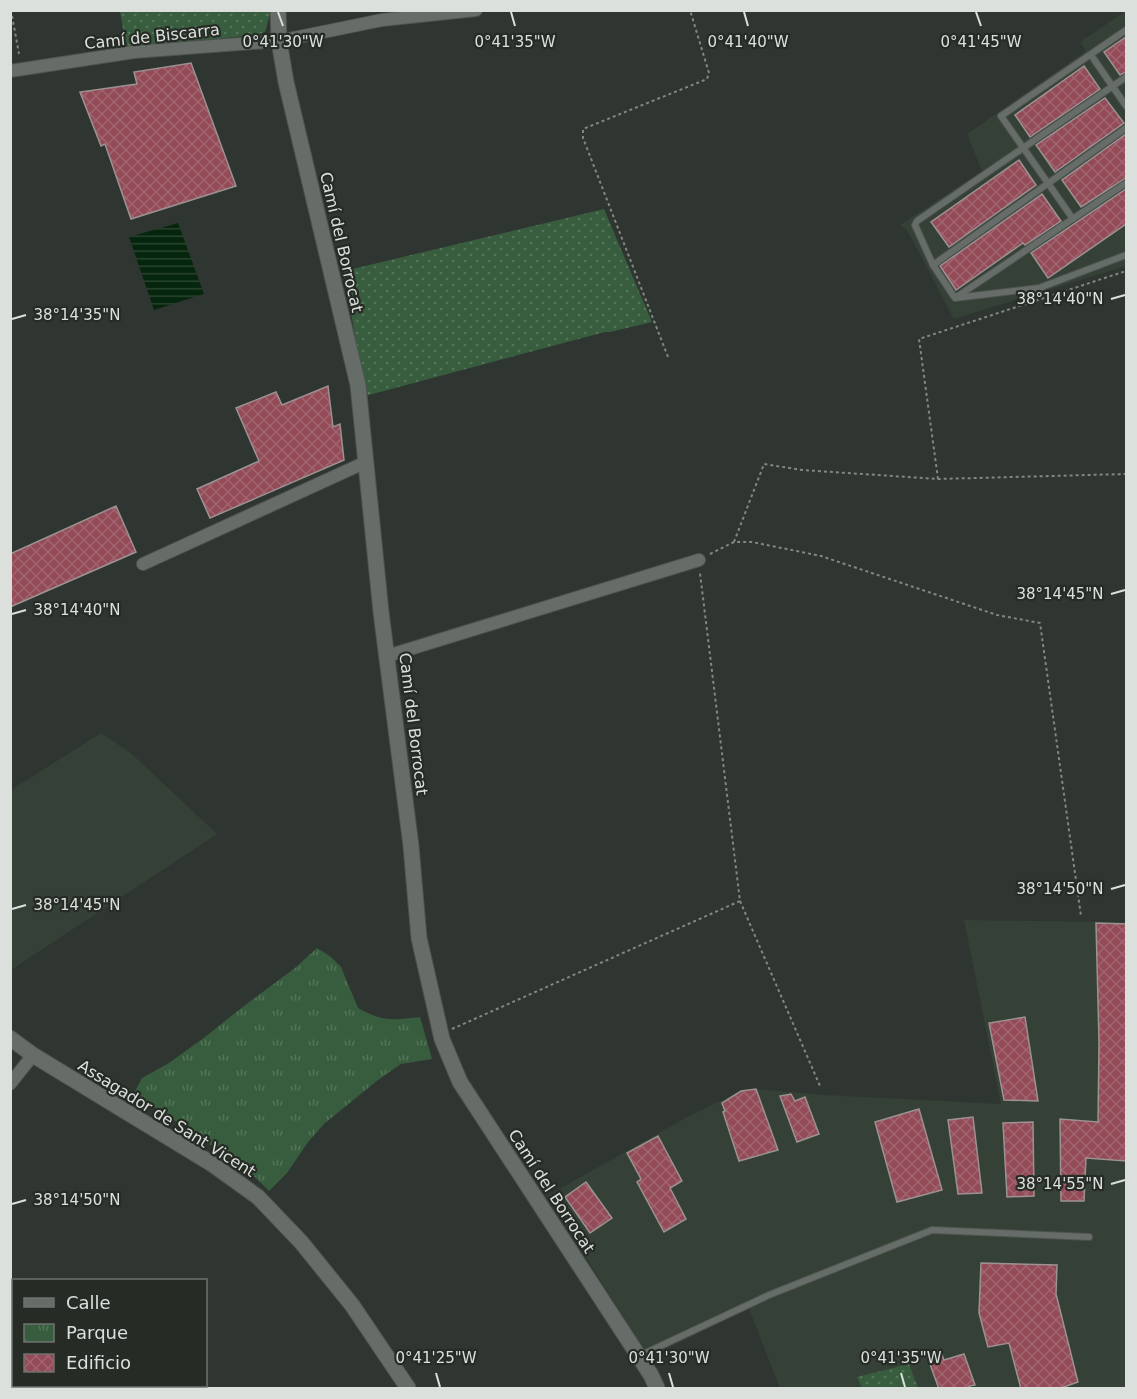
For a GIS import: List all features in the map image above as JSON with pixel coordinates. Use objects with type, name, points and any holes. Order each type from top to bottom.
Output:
[{"type":"street","name":"Camí del Borrocat","points":[[278,10],[279,41],[298,138],[327,248],[358,385],[387,656],[411,846],[419,938],[441,1034],[460,1082],[651,1375],[657,1389]]},
{"type":"street","name":"Camí de Biscarra","points":[[10,71],[134,52],[279,41],[382,20],[476,10]]},
{"type":"street","points":[[143,564],[366,462]]},
{"type":"street","points":[[387,656],[699,560]]},
{"type":"street","name":"Assagador de Sant Vicent","points":[[10,1038],[33,1055],[212,1164],[258,1197],[301,1242],[352,1305],[408,1389]]},
{"type":"street","points":[[10,1084],[33,1055]]},
{"type":"lane","points":[[1073,219],[1001,116],[1126,30]]},
{"type":"lane","points":[[1091,55],[1126,106]]},
{"type":"lane","points":[[955,298],[933,265],[916,231],[917,221],[1126,77]]},
{"type":"lane","points":[[933,265],[1126,128]]},
{"type":"lane","points":[[955,298],[1126,183]]},
{"type":"lane","points":[[955,298],[1039,288],[1126,255]]},
{"type":"lane","points":[[638,1356],[769,1295],[932,1230],[1089,1237]]},
{"type":"path","points":[[11,10],[19,54]]},
{"type":"path","points":[[668,357],[584,138],[583,129],[707,79],[709,73],[690,10]]},
{"type":"path","points":[[938,479],[919,339],[1126,271]]},
{"type":"path","points":[[734,542],[764,464],[802,470],[938,479],[1126,474]]},
{"type":"path","points":[[820,1086],[740,901],[699,560],[734,542],[752,542],[821,555],[997,615],[1040,623],[1081,916]]},
{"type":"path","points":[[441,1034],[740,901]]},
{"type":"shaded area","points":[[1126,11],[1126,266],[954,319],[907,230],[900,225],[982,171],[967,134],[1086,51],[1080,42]]},
{"type":"shaded area","points":[[178,223],[204,294],[154,310],[129,237]]},
{"type":"shaded area","points":[[101,733],[132,754],[217,834],[11,970],[11,790]]},
{"type":"shaded area","points":[[964,920],[1126,922],[1126,1388],[780,1388],[749,1309],[649,1357],[547,1196],[687,1117],[741,1091],[756,1089],[1001,1104]]},
{"type":"green space","points":[[271,10],[265,32],[256,35],[128,47],[120,11]]},
{"type":"green space","points":[[604,209],[652,322],[605,332],[365,396],[344,271]]},
{"type":"green space","points":[[317,948],[341,967],[358,1008],[388,1019],[420,1017],[432,1059],[401,1064],[378,1080],[325,1123],[308,1142],[287,1173],[269,1191],[249,1171],[134,1093],[142,1078],[169,1063],[205,1037],[295,968]]},
{"type":"green space","points":[[909,1364],[918,1388],[862,1388],[857,1377]]},
{"type":"building","points":[[1126,37],[1126,72],[1120,75],[1104,52]]},
{"type":"building","points":[[191,63],[236,186],[131,219],[105,144],[101,146],[80,92],[137,84],[134,72]]},
{"type":"building","points":[[1084,66],[1100,89],[1030,137],[1015,115]]},
{"type":"building","points":[[1105,98],[1124,123],[1055,172],[1036,145]]},
{"type":"building","points":[[1126,134],[1126,178],[1081,207],[1062,180]]},
{"type":"building","points":[[1019,160],[1036,185],[949,247],[931,222]]},
{"type":"building","points":[[1126,189],[1126,224],[1048,278],[1031,253]]},
{"type":"building","points":[[1042,194],[1061,221],[1025,245],[1023,243],[956,290],[940,266]]},
{"type":"building","points":[[328,386],[333,427],[340,424],[344,460],[210,518],[197,489],[259,461],[236,408],[276,392],[282,405]]},
{"type":"building","points":[[116,506],[136,552],[10,607],[10,554]]},
{"type":"building","points":[[1096,923],[1126,924],[1126,1161],[1086,1158],[1084,1201],[1061,1201],[1060,1119],[1098,1122],[1099,1042]]},
{"type":"building","points":[[1025,1017],[1038,1101],[1004,1100],[989,1023]]},
{"type":"building","points":[[756,1089],[778,1150],[739,1161],[722,1103],[741,1091]]},
{"type":"building","points":[[791,1094],[795,1101],[805,1097],[819,1134],[797,1142],[780,1096]]},
{"type":"building","points":[[919,1109],[942,1190],[897,1202],[875,1122]]},
{"type":"building","points":[[973,1117],[982,1193],[958,1194],[948,1120]]},
{"type":"building","points":[[1033,1122],[1034,1196],[1007,1197],[1003,1123]]},
{"type":"building","points":[[658,1136],[682,1181],[670,1188],[686,1219],[664,1232],[637,1182],[641,1179],[627,1153]]},
{"type":"building","points":[[586,1182],[612,1218],[590,1233],[565,1197]]},
{"type":"building","points":[[981,1263],[1057,1265],[1056,1294],[1078,1382],[1058,1389],[1021,1389],[1009,1343],[988,1347],[979,1313]]},
{"type":"building","points":[[940,1350],[944,1360],[964,1354],[975,1385],[969,1386],[970,1389],[939,1389],[927,1356]]}]
